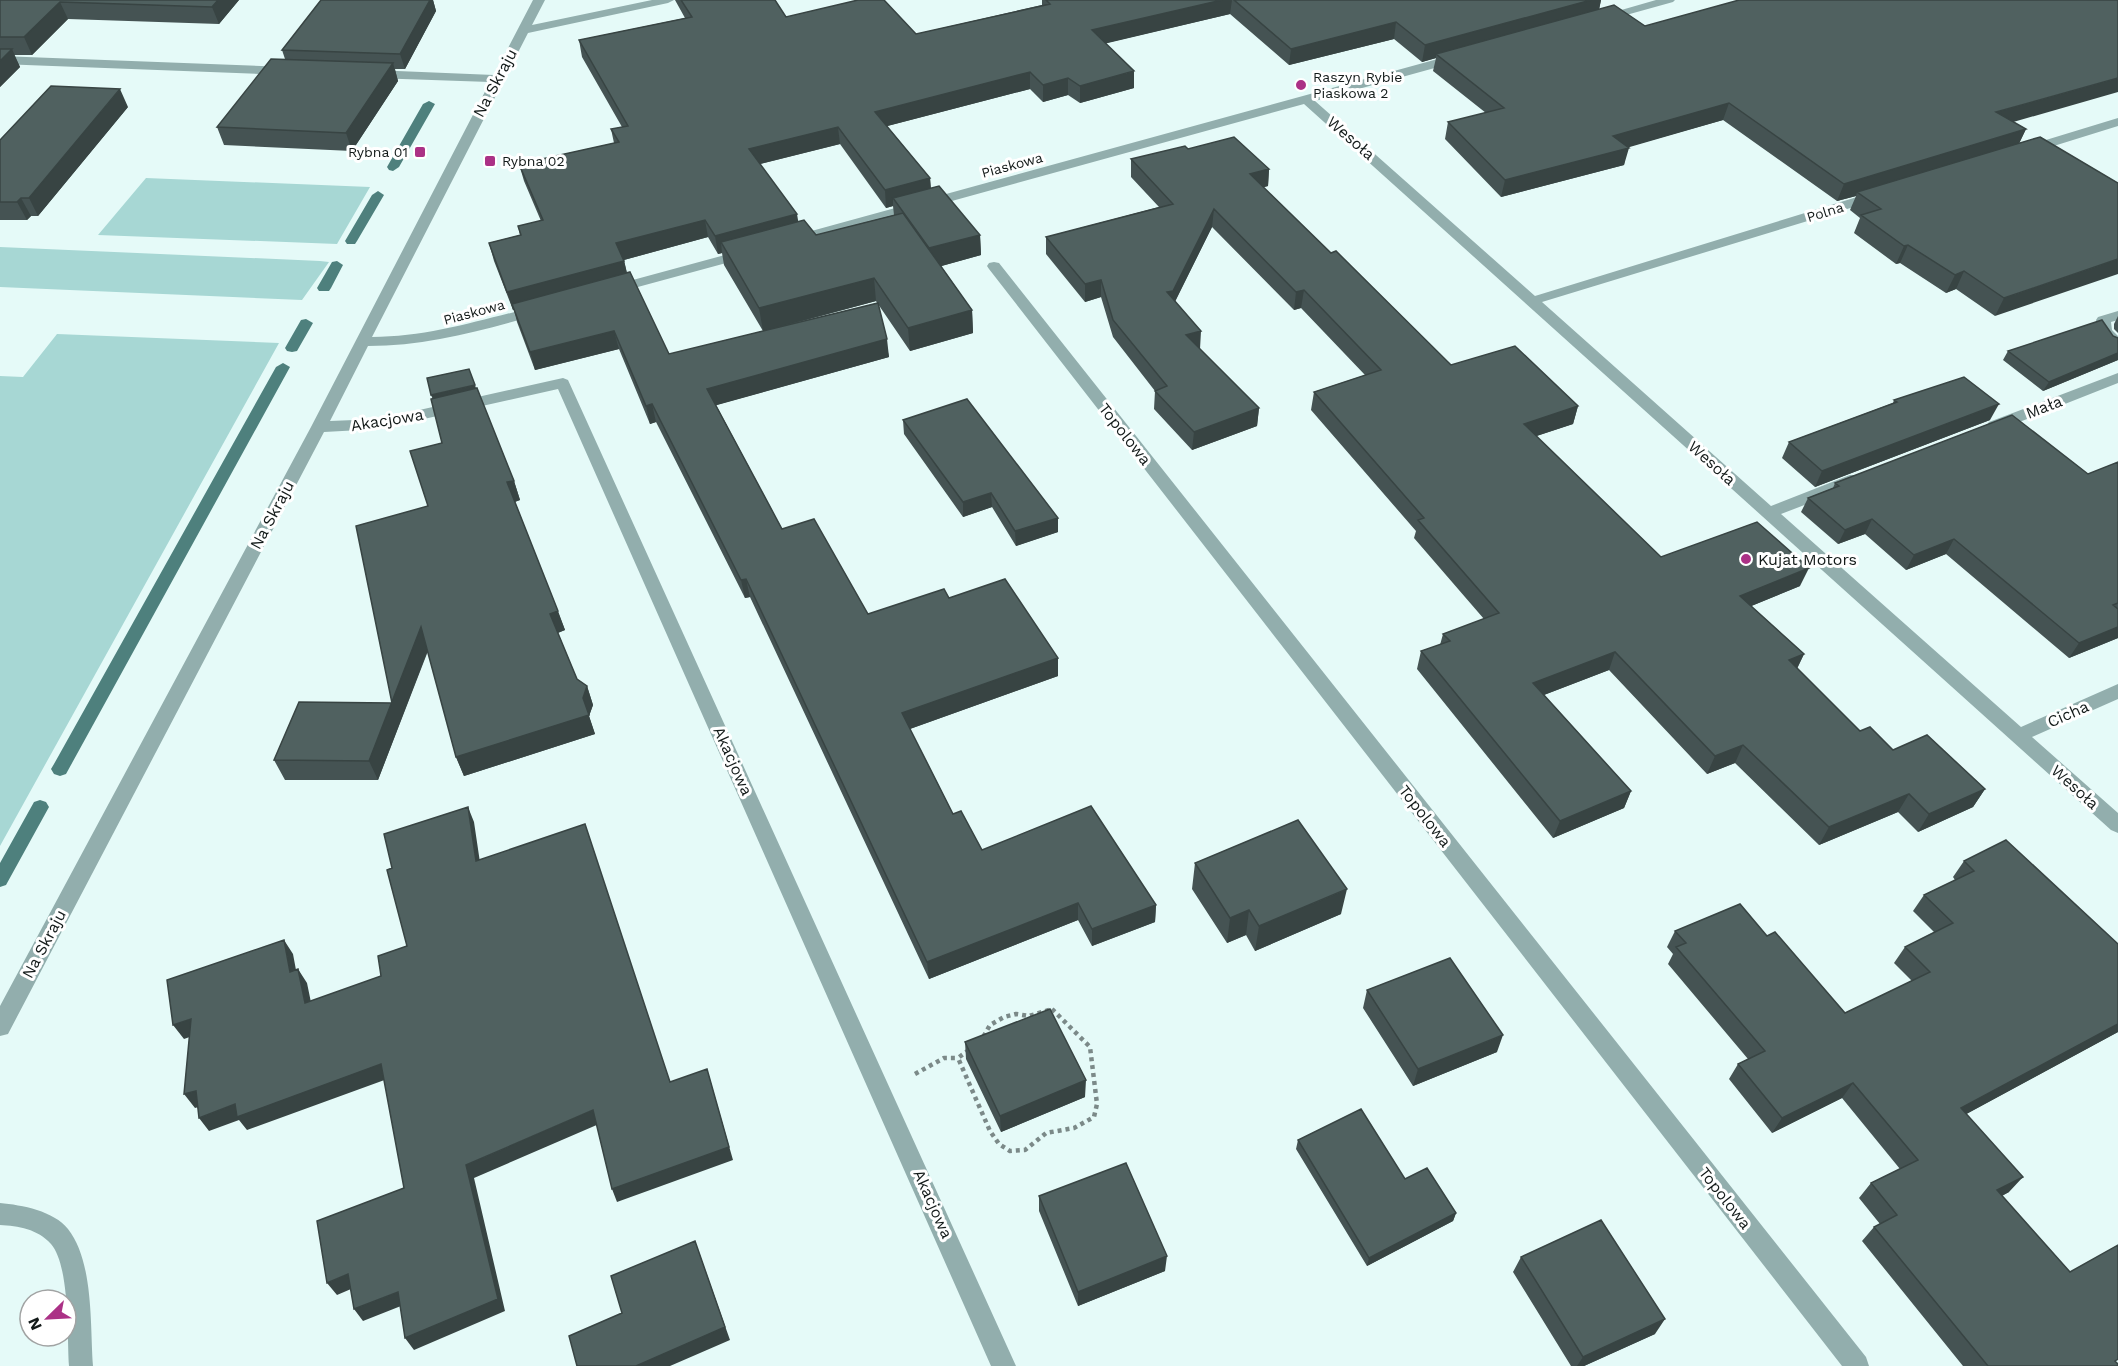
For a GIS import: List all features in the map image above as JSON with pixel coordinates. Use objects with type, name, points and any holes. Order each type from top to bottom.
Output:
[{"type":"street","name":"Na Skraju","points":[[0,1027],[319,427],[539,0]]},
{"type":"street","points":[[522,31],[668,0]]},
{"type":"street","points":[[1589,22],[1669,0]]},
{"type":"street","name":"Piaskowa","points":[[781,243],[1464,56]]},
{"type":"street","points":[[0,60],[297,71]]},
{"type":"street","points":[[365,74],[497,79]]},
{"type":"street","name":"Wesoła","points":[[1307,100],[2118,825]]},
{"type":"street","points":[[2015,154],[2118,122]]},
{"type":"street","name":"Polna","points":[[1532,301],[1889,192]]},
{"type":"street","points":[[598,293],[758,250]]},
{"type":"street","name":"Topolowa","points":[[994,266],[1857,1366]]},
{"type":"street","name":"Piaskowa","points":[[361,342],[410,342],[438,337],[552,306]]},
{"type":"street","points":[[2118,315],[2103,320],[2105,331],[2118,344]]},
{"type":"street","name":"Mała","points":[[1976,433],[2118,378]]},
{"type":"street","name":"Akacjowa","points":[[319,427],[379,424],[563,383],[1004,1366]]},
{"type":"street","points":[[1768,513],[1867,475]]},
{"type":"street","name":"Cicha","points":[[2018,736],[2118,691]]},
{"type":"street","points":[[0,1214],[35,1220],[60,1237],[73,1264],[81,1366]]},
{"type":"path","points":[[919,1073],[944,1058],[958,1058],[981,1041],[990,1025],[1005,1017],[1016,1014],[1029,1017],[1052,1009],[1090,1047],[1098,1104],[1094,1117],[1079,1126],[1046,1133],[1031,1147],[1019,1153],[1006,1150],[993,1138],[981,1117],[967,1075],[958,1058]]},
{"type":"shaded area","points":[[146,178],[370,187],[337,244],[98,235]]},
{"type":"shaded area","points":[[0,247],[329,262],[302,300],[0,287]]},
{"type":"shaded area","points":[[57,334],[279,343],[0,846],[0,376],[23,377]]},
{"type":"building","points":[[0,0],[218,0],[212,7],[60,2],[24,37],[0,37]]},
{"type":"building","points":[[321,0],[430,0],[400,54],[282,50]]},
{"type":"building","points":[[681,0],[775,0],[786,17],[858,0],[884,0],[916,34],[1050,4],[1046,0],[1222,0],[1092,30],[1134,71],[1080,86],[1068,78],[1043,85],[1030,72],[875,112],[930,178],[885,190],[838,127],[749,149],[797,214],[715,236],[705,220],[616,243],[624,261],[507,292],[489,243],[521,235],[518,226],[543,220],[519,164],[619,142],[611,129],[628,126],[579,40],[692,17]]},
{"type":"building","points":[[1234,0],[1591,0],[1425,45],[1396,22],[1291,49]]},
{"type":"building","points":[[1739,0],[2118,0],[2118,78],[1996,112],[2026,129],[1844,184],[1729,103],[1613,136],[1629,148],[1505,180],[1448,122],[1504,108],[1436,54],[1614,5],[1645,26]]},
{"type":"building","points":[[0,49],[12,49],[0,61]]},
{"type":"building","points":[[271,59],[393,63],[346,133],[217,127]]},
{"type":"building","points":[[51,86],[120,89],[29,198],[21,198],[17,202],[0,202],[0,140]]},
{"type":"building","points":[[1234,137],[1269,169],[1250,174],[1331,253],[1336,251],[1451,365],[1515,346],[1578,406],[1524,424],[1661,557],[1757,522],[1809,568],[1740,596],[1804,654],[1789,660],[1860,731],[1870,727],[1893,750],[1927,735],[1985,789],[1929,814],[1909,794],[1829,827],[1743,745],[1715,756],[1615,652],[1533,683],[1631,791],[1560,821],[1421,651],[1450,641],[1443,634],[1499,613],[1418,520],[1424,518],[1314,392],[1381,370],[1304,290],[1296,292],[1214,209],[1173,291],[1167,292],[1201,331],[1186,335],[1259,408],[1194,432],[1155,391],[1167,386],[1113,320],[1101,280],[1085,284],[1046,237],[1173,204],[1131,159],[1185,146],[1188,149]]},
{"type":"building","points":[[2040,137],[2118,183],[2118,259],[2004,298],[1964,271],[1955,275],[1908,245],[1904,246],[1861,215],[1881,209],[1857,192]]},
{"type":"building","points":[[939,186],[980,235],[929,248],[893,198]]},
{"type":"building","points":[[903,213],[972,310],[908,328],[874,278],[759,308],[721,242],[804,220],[816,235]]},
{"type":"building","points":[[630,272],[669,354],[878,303],[887,339],[707,389],[782,529],[814,519],[868,614],[944,589],[949,598],[1005,579],[1058,658],[902,713],[953,814],[961,811],[982,850],[1091,806],[1156,905],[1092,929],[1078,903],[927,962],[746,579],[741,580],[652,404],[646,406],[614,331],[530,352],[512,304]]},
{"type":"building","points":[[2102,320],[2113,336],[2118,338],[2118,353],[2049,382],[2008,351]]},
{"type":"building","points":[[469,369],[475,385],[431,395],[427,378]]},
{"type":"building","points":[[1964,377],[1999,404],[1822,471],[1789,442],[1897,402],[1894,400]]},
{"type":"building","points":[[477,388],[514,481],[507,482],[558,611],[550,614],[577,679],[587,686],[583,698],[589,715],[456,757],[421,627],[392,702],[356,526],[428,506],[410,451],[442,443],[431,399]]},
{"type":"building","points":[[967,399],[1058,518],[1015,531],[991,493],[963,502],[903,420]]},
{"type":"building","points":[[2012,415],[2088,474],[2118,462],[2118,603],[2113,605],[2118,609],[2118,627],[2079,643],[1954,539],[1914,555],[1872,519],[1845,530],[1808,498],[1839,486],[1835,483]]},
{"type":"building","points":[[299,702],[392,703],[369,761],[274,760]]},
{"type":"building","points":[[468,807],[476,861],[585,824],[670,1082],[707,1069],[729,1147],[612,1189],[593,1110],[466,1165],[498,1299],[405,1338],[398,1292],[354,1309],[348,1274],[327,1283],[317,1221],[404,1188],[381,1064],[237,1117],[235,1104],[199,1118],[196,1091],[184,1094],[191,1019],[173,1025],[167,980],[284,940],[290,972],[298,969],[305,1003],[381,976],[378,956],[407,946],[387,870],[392,868],[384,834]]},
{"type":"building","points":[[1298,820],[1347,889],[1259,926],[1249,910],[1230,918],[1195,863]]},
{"type":"building","points":[[2006,840],[2118,944],[2118,1024],[1961,1108],[2023,1177],[1997,1190],[2070,1272],[2118,1245],[2118,1359],[2115,1361],[2118,1366],[1988,1366],[1874,1227],[1897,1215],[1871,1183],[1918,1160],[1853,1083],[1782,1118],[1738,1064],[1765,1051],[1676,947],[1686,943],[1675,931],[1740,904],[1767,936],[1775,932],[1845,1013],[1930,972],[1905,947],[1953,923],[1924,895],[1974,871],[1964,861]]},
{"type":"building","points":[[1450,958],[1503,1035],[1418,1069],[1367,990]]},
{"type":"building","points":[[1050,1009],[1086,1080],[1000,1116],[965,1042]]},
{"type":"building","points":[[1361,1109],[1405,1179],[1427,1168],[1456,1213],[1369,1258],[1298,1140]]},
{"type":"building","points":[[1126,1163],[1167,1256],[1078,1292],[1039,1196]]},
{"type":"building","points":[[1601,1220],[1665,1319],[1583,1357],[1521,1257]]},
{"type":"building","points":[[695,1241],[725,1327],[636,1366],[577,1366],[569,1336],[622,1313],[611,1276]]},
{"type":"waterway","points":[[393,167],[429,104]]},
{"type":"waterway","points":[[351,241],[378,195]]},
{"type":"waterway","points":[[324,288],[337,265]]},
{"type":"waterway","points":[[292,348],[306,323]]},
{"type":"waterway","points":[[60,769],[283,367]]},
{"type":"waterway","points":[[0,880],[40,807]]},
{"type":"place","name":"Raszyn Rybie Piaskowa 2","points":[[1301,85]]},
{"type":"place","name":"Rybna 01","points":[[420,152]]},
{"type":"place","name":"Rybna 02","points":[[490,161]]},
{"type":"place","name":"Kujat Motors","points":[[1746,559]]}]
